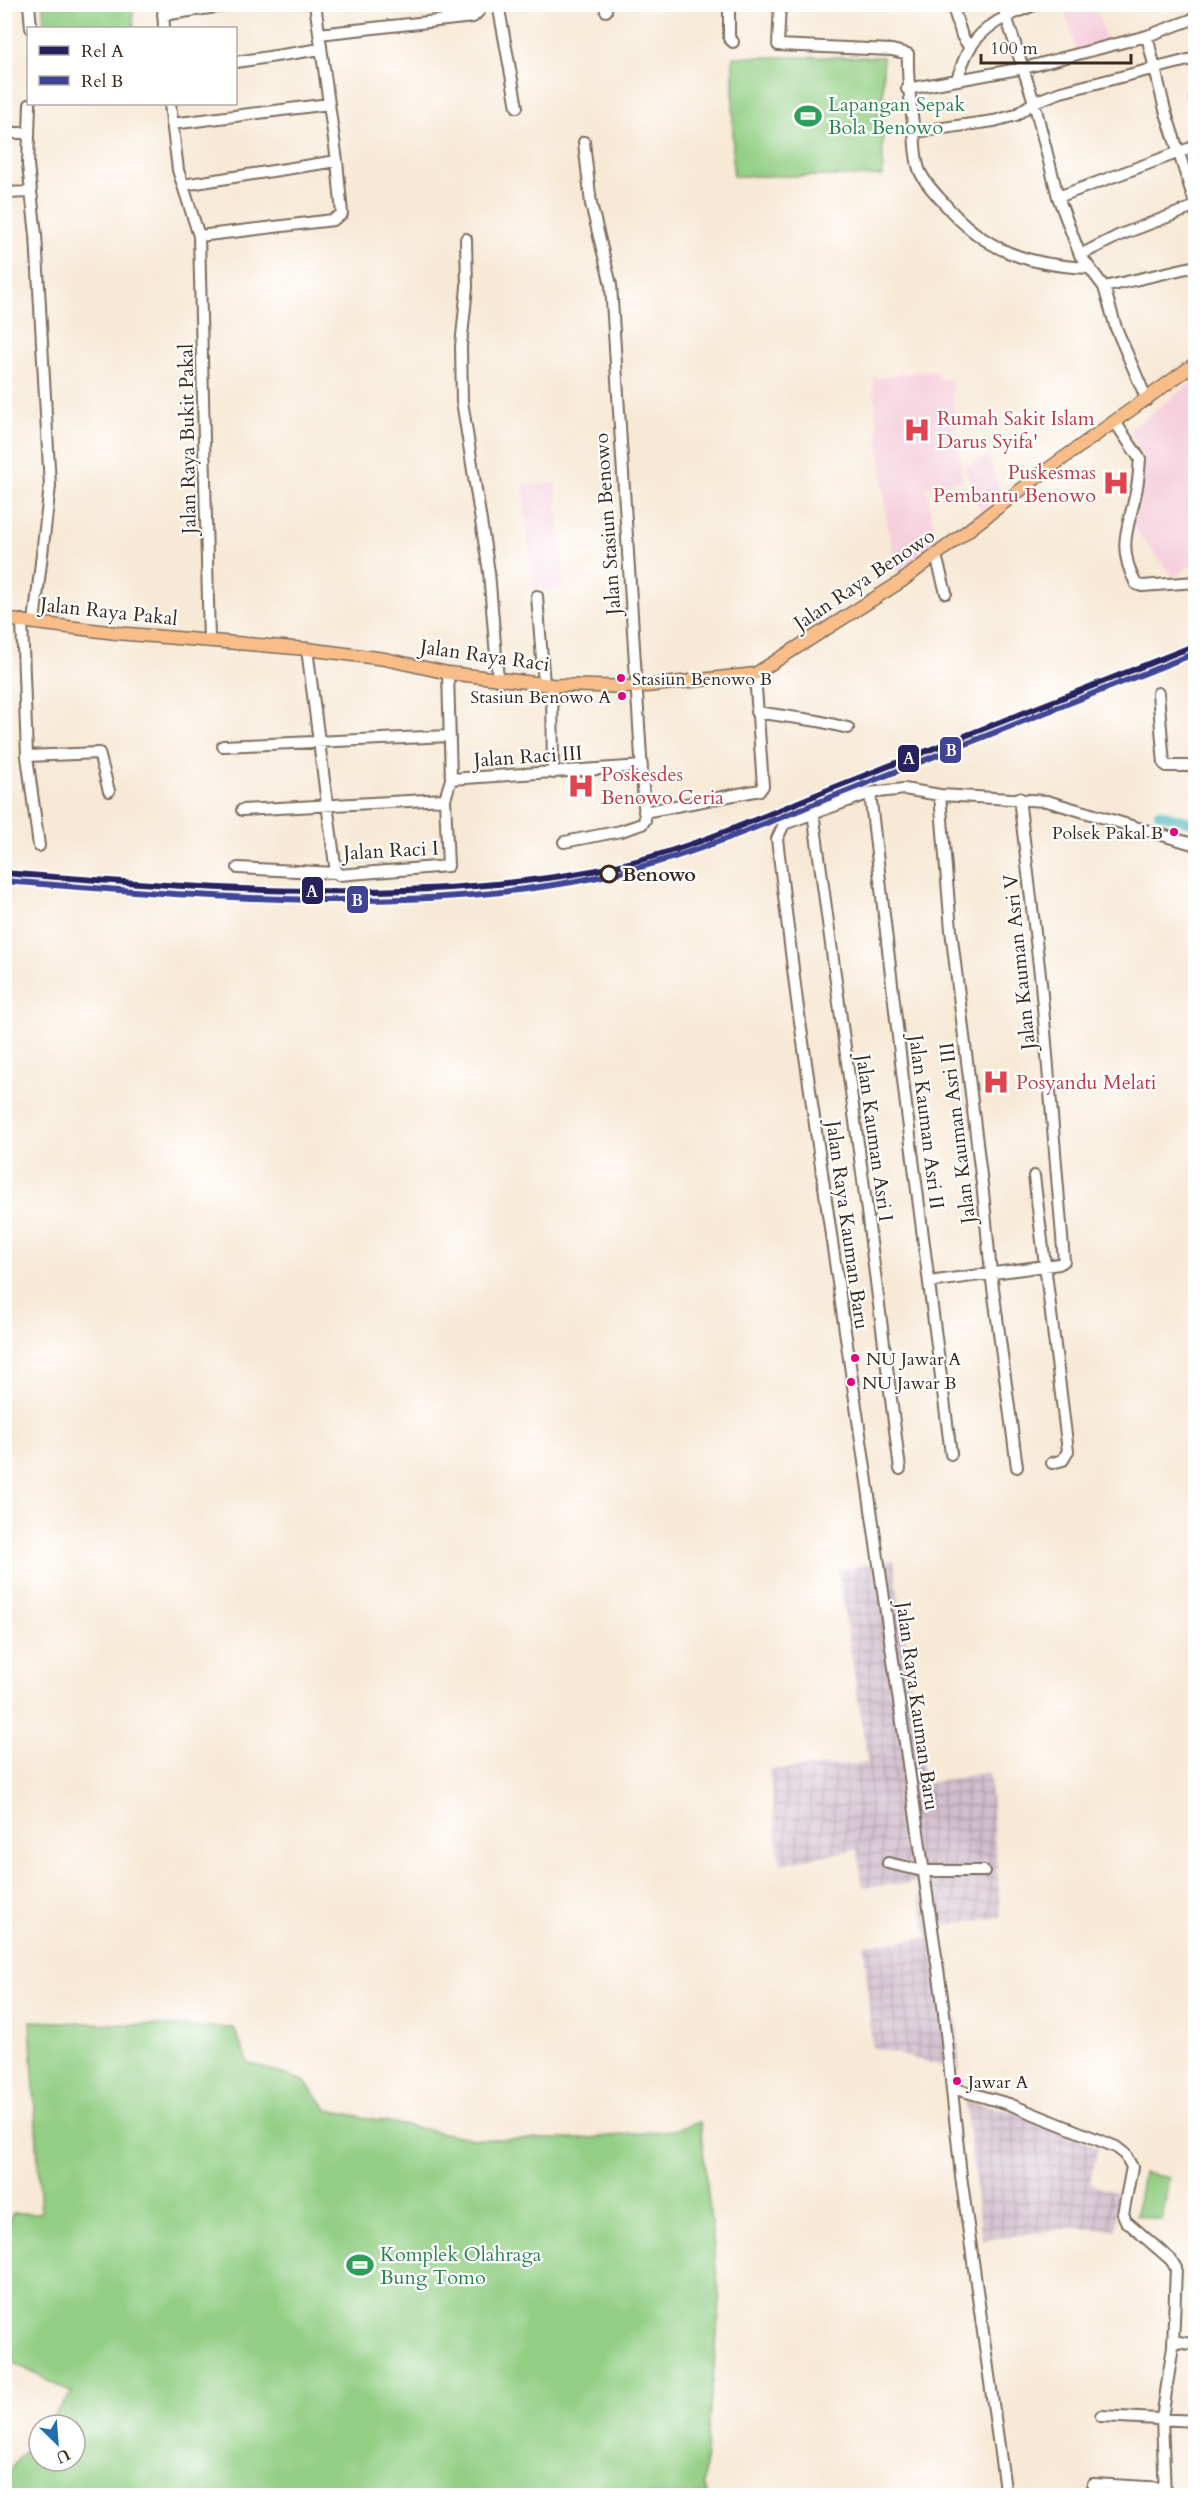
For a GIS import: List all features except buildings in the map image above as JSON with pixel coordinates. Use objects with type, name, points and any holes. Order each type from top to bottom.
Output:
[{"type":"main road","name":"Jalan Raya Benowo","points":[[755,674],[891,589],[1044,472],[1196,363]]},
{"type":"main road","name":"Jalan Raya Pakal","points":[[4,619],[116,633],[210,641]]},
{"type":"main road","name":"Jalan Raya Raci","points":[[210,641],[307,649],[385,659],[448,673],[548,684],[636,687],[755,674]]},
{"type":"street","points":[[29,4],[31,27]]},
{"type":"street","points":[[164,27],[163,10],[236,4]]},
{"type":"street","points":[[199,237],[338,217],[343,209],[315,4]]},
{"type":"street","points":[[498,4],[517,107]]},
{"type":"street","points":[[729,4],[729,38],[733,42]]},
{"type":"street","points":[[780,4],[778,45],[892,50],[908,54],[907,88],[919,171],[953,215],[993,246],[1056,266],[1089,268]]},
{"type":"street","points":[[952,4],[962,36],[970,48]]},
{"type":"street","points":[[1002,4],[1004,16],[1034,102],[1058,197],[1080,255],[1104,287],[1116,328],[1147,400]]},
{"type":"street","points":[[957,79],[970,48],[991,25],[1004,16],[1037,4]]},
{"type":"street","points":[[319,34],[476,10]]},
{"type":"street","points":[[907,88],[1024,68],[1147,36],[1196,18]]},
{"type":"street","points":[[1080,255],[1120,235],[1196,206],[1177,153],[1147,36]]},
{"type":"street","points":[[237,62],[321,49]]},
{"type":"street","points":[[914,132],[994,121],[1016,115],[1034,102],[1061,92],[1196,58]]},
{"type":"street","points":[[172,124],[329,104]]},
{"type":"street","points":[[30,105],[28,133],[31,192],[36,235],[50,486],[28,621],[27,756],[39,846]]},
{"type":"street","name":"Jalan Raya Bukit Pakal","points":[[170,105],[178,170],[199,237],[210,641]]},
{"type":"street","points":[[4,133],[28,133]]},
{"type":"street","name":"Jalan Stasiun Benowo","points":[[584,142],[591,204],[611,285],[644,812]]},
{"type":"street","points":[[1058,197],[1196,146]]},
{"type":"street","points":[[183,185],[337,161]]},
{"type":"street","points":[[4,193],[31,192]]},
{"type":"street","points":[[466,239],[467,287],[461,346],[462,401],[489,572],[498,680]]},
{"type":"street","points":[[1104,287],[1196,266]]},
{"type":"street","points":[[1115,422],[1140,459],[1137,489],[1129,514],[1124,547],[1136,584],[1142,586],[1196,582]]},
{"type":"street","points":[[936,556],[946,592]]},
{"type":"street","points":[[537,596],[548,684],[553,773]]},
{"type":"street","name":"Jalan Raci I","points":[[307,649],[336,873],[339,875],[447,867],[445,799],[451,779],[448,673]]},
{"type":"street","points":[[564,842],[621,831],[642,824],[645,820],[644,812],[760,790],[764,784],[756,712],[755,674]]},
{"type":"street","points":[[1158,693],[1164,764],[1167,766],[1196,766]]},
{"type":"street","points":[[756,712],[848,728]]},
{"type":"street","points":[[223,746],[449,736]]},
{"type":"street","points":[[27,756],[99,753],[109,790]]},
{"type":"street","name":"Jalan Raci III","points":[[451,779],[642,766]]},
{"type":"street","name":"Jalan Raya Kauman Baru","points":[[1006,2496],[961,2176],[944,2004],[796,1001],[777,852],[779,833],[784,824],[813,812],[870,793],[904,789],[940,795],[1047,801],[1196,845]]},
{"type":"street","name":"Jalan Kauman Asri II","points":[[870,793],[951,1454]]},
{"type":"street","name":"Jalan Kauman Asri III","points":[[940,795],[951,930],[991,1273],[1017,1467]]},
{"type":"street","name":"Jalan Kauman Asri V","points":[[1019,798],[1041,983],[1064,1261],[1045,1266]]},
{"type":"street","points":[[242,810],[445,799]]},
{"type":"street","name":"Jalan Kauman Asri I","points":[[813,812],[862,1168],[900,1469]]},
{"type":"street","points":[[238,868],[336,873]]},
{"type":"street","points":[[1034,1176],[1068,1451],[1063,1460],[1052,1463]]},
{"type":"street","points":[[929,1282],[1045,1266]]},
{"type":"street","points":[[888,1863],[923,1871],[984,1871]]},
{"type":"street","points":[[952,2088],[1010,2104],[1116,2147],[1125,2154],[1132,2168],[1123,2214],[1126,2221],[1176,2266],[1173,2341],[1162,2418],[1165,2492],[1094,2484]]},
{"type":"street","points":[[1173,2341],[1196,2345]]},
{"type":"street","points":[[1101,2416],[1196,2421]]},
{"type":"shaded area","points":[[1063,5],[1095,5],[1108,44],[1077,52]]},
{"type":"shaded area","name":"Rumah Sakit Islam Darus Syifa'","points":[[937,370],[938,379],[951,379],[963,480],[926,486],[934,529],[944,548],[898,578],[887,524],[873,378]]},
{"type":"shaded area","points":[[1195,380],[1195,562],[1174,578],[1132,525],[1142,491],[1142,457],[1130,430]]},
{"type":"shaded area","points":[[989,456],[1002,499],[980,512],[964,466]]},
{"type":"shaded area","points":[[556,483],[564,588],[533,591],[523,485]]},
{"type":"shaded area","points":[[894,1560],[924,1784],[989,1772],[1001,1917],[940,1925],[957,2024],[960,2071],[872,2047],[864,1945],[928,1938],[917,1883],[863,1887],[857,1849],[780,1864],[769,1770],[868,1763],[838,1570]]},
{"type":"shaded area","points":[[965,2101],[1020,2113],[1098,2147],[1090,2183],[1118,2192],[1116,2230],[1072,2228],[982,2240]]},
{"type":"green space","points":[[43,5],[132,5],[134,27],[44,27]]},
{"type":"green space","name":"Lapangan Sepak Bola Benowo","points":[[733,57],[883,57],[883,176],[733,176]]},
{"type":"green space","name":"Komplek Olahraga Bung Tomo","points":[[30,2021],[234,2028],[248,2063],[304,2081],[328,2110],[474,2139],[580,2139],[673,2130],[700,2122],[720,2303],[703,2485],[708,2495],[5,2495],[5,2476],[27,2449],[27,2473],[87,2473],[87,2413],[56,2413],[72,2393],[5,2358],[5,2227],[13,2213],[41,2213]]},
{"type":"green space","points":[[1143,2173],[1169,2178],[1162,2220],[1136,2215]]},
{"type":"waterway","points":[[1159,813],[1196,824]]},
{"type":"rail line","name":"A","points":[[4,873],[225,888],[372,891],[519,882],[592,871],[655,856],[717,835],[1196,645]]},
{"type":"rail line","name":"B","points":[[4,881],[227,897],[376,900],[451,897],[525,889],[598,877],[661,861],[722,840],[1196,653]]},
{"type":"place","name":"Lapangan Sepak Bola Benowo","points":[[808,116]]},
{"type":"place","name":"Rumah Sakit Islam Darus Syifa'","points":[[917,430]]},
{"type":"place","name":"Puskesmas Pembantu Benowo","points":[[1116,483]]},
{"type":"place","name":"Stasiun Benowo B","points":[[621,678]]},
{"type":"place","name":"Stasiun Benowo A","points":[[622,696]]},
{"type":"place","name":"Poskesdes Benowo Ceria","points":[[581,786]]},
{"type":"place","name":"Polsek Pakal B","points":[[1174,832]]},
{"type":"place","name":"Benowo","points":[[609,874]]},
{"type":"place","name":"Posyandu Melati","points":[[996,1082]]},
{"type":"place","name":"NU Jawar A","points":[[855,1358]]},
{"type":"place","name":"NU Jawar B","points":[[851,1382]]},
{"type":"place","name":"Jawar A","points":[[957,2081]]},
{"type":"place","name":"Komplek Olahraga Bung Tomo","points":[[360,2265]]}]
